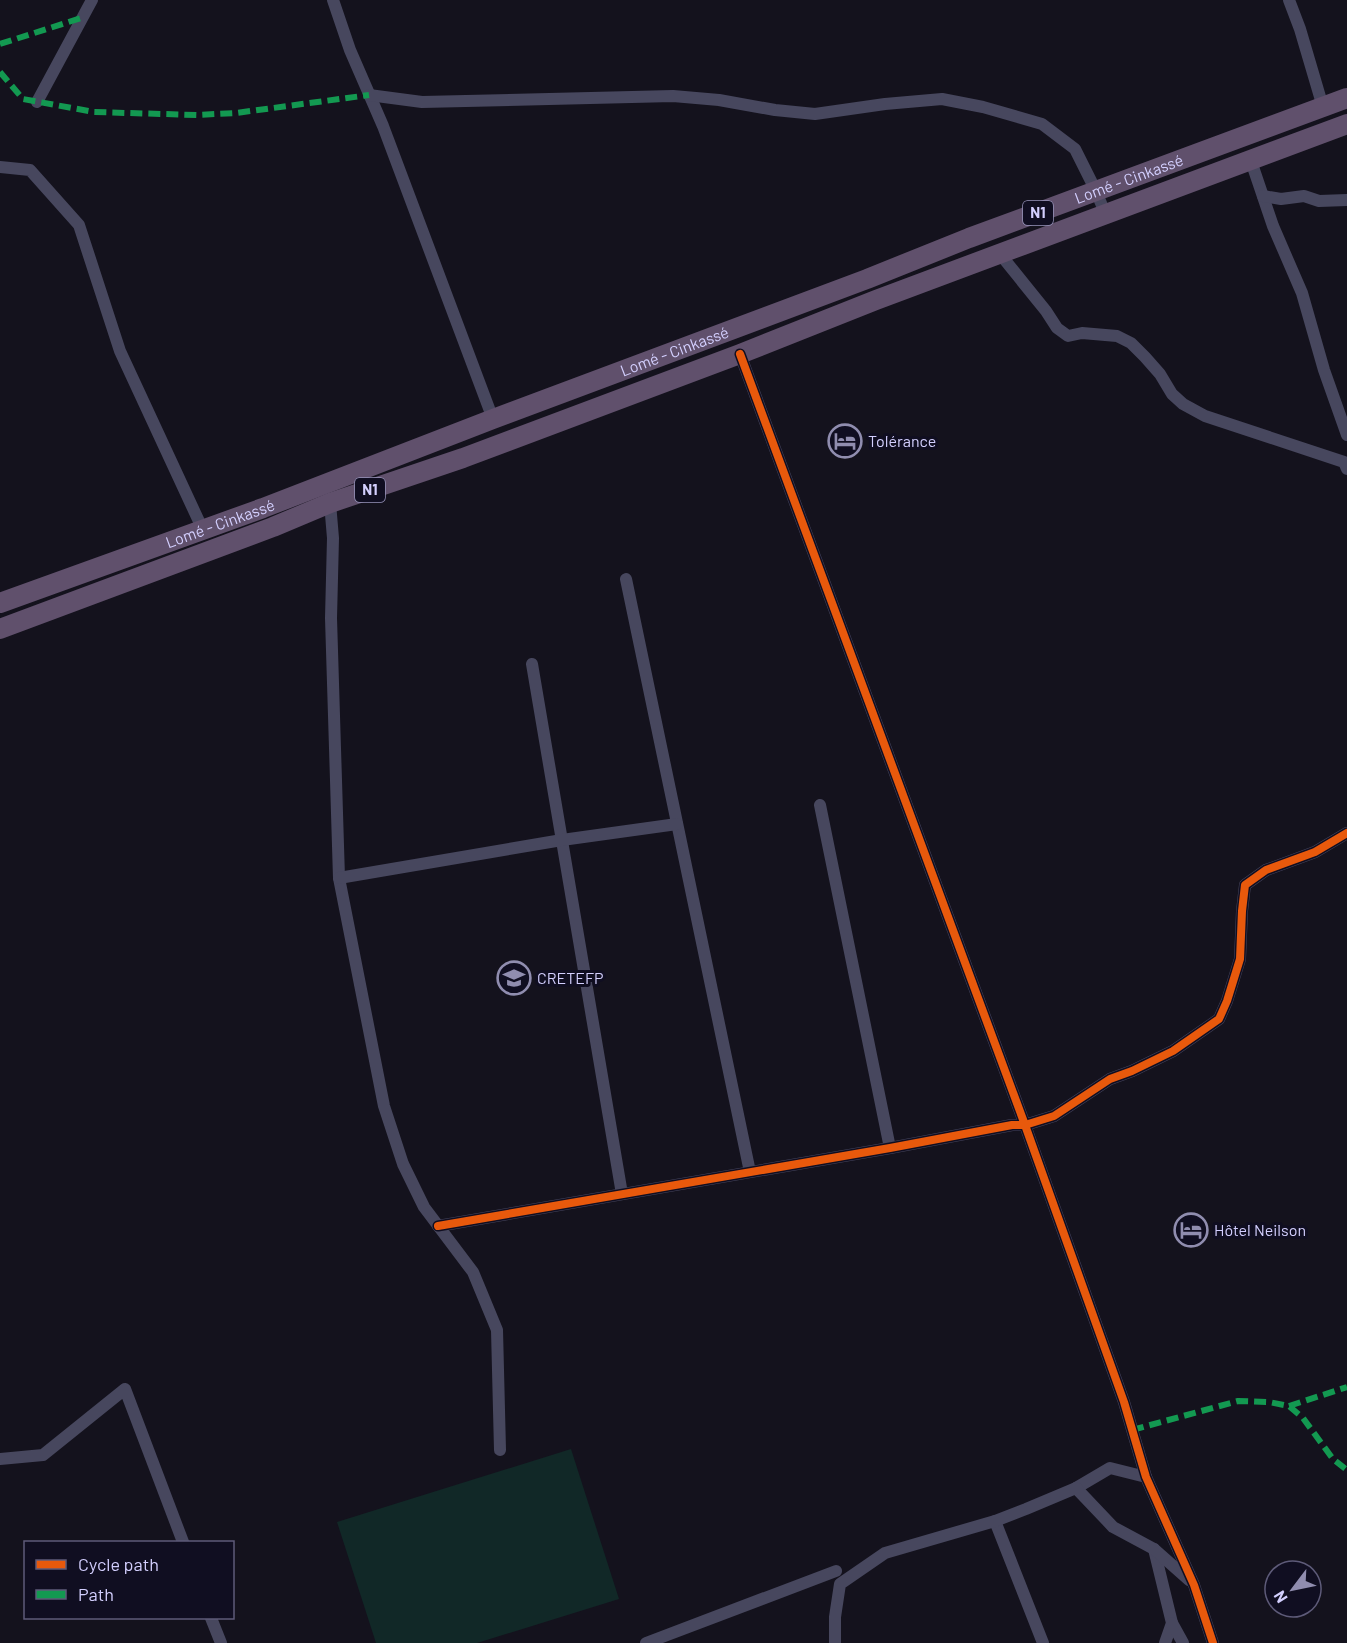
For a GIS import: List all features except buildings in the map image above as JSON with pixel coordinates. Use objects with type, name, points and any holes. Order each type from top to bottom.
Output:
[{"type":"highway","name":"Lomé - Cinkassé","points":[[0,603],[203,530],[1347,98]]},
{"type":"highway","name":"Lomé - Cinkassé","points":[[0,629],[273,527],[330,503],[463,458],[740,354],[876,300],[1347,124]]},
{"type":"highway","points":[[1243,137],[1251,161]]},
{"type":"highway","points":[[324,484],[330,503]]},
{"type":"street","points":[[37,102],[92,0]]},
{"type":"street","points":[[333,0],[341,27],[403,176],[493,419]]},
{"type":"street","points":[[1289,0],[1323,107]]},
{"type":"street","points":[[369,94],[422,102],[673,96],[719,100],[775,110],[815,114],[942,99],[983,107],[1042,124],[1075,149],[1106,215]]},
{"type":"street","points":[[1251,161],[1273,226],[1302,293],[1324,370],[1347,435]]},
{"type":"street","points":[[0,167],[30,170],[79,225],[120,351],[203,530]]},
{"type":"street","points":[[1263,195],[1281,199],[1304,196],[1319,201],[1347,200]]},
{"type":"street","points":[[1000,254],[1057,328],[1068,336],[1082,333],[1118,336],[1131,343],[1160,374],[1172,394],[1183,404],[1205,416],[1344,462],[1347,469]]},
{"type":"street","points":[[740,354],[1024,1125],[1124,1402],[1146,1477],[1194,1585],[1213,1643]]},
{"type":"street","points":[[330,503],[333,538],[331,618],[339,878],[384,1106],[403,1164],[424,1208],[473,1272],[497,1330],[500,1450]]},
{"type":"street","points":[[626,579],[750,1172]]},
{"type":"street","points":[[532,664],[622,1194]]},
{"type":"street","points":[[820,805],[890,1148]]},
{"type":"street","points":[[339,878],[562,840],[677,824]]},
{"type":"street","points":[[438,1226],[1012,1125],[1024,1125],[1054,1116],[1110,1079],[1173,1051],[1219,1019],[1240,959],[1245,885],[1266,870],[1315,852],[1347,833]]},
{"type":"street","points":[[0,1459],[43,1455],[125,1389],[183,1541]]},
{"type":"street","points":[[835,1643],[835,1617],[840,1584],[885,1552],[995,1521],[1076,1488],[1110,1467],[1146,1477]]},
{"type":"street","points":[[1076,1488],[1113,1527],[1154,1549],[1194,1585]]},
{"type":"street","points":[[995,1521],[1043,1643]]},
{"type":"street","points":[[1154,1549],[1172,1623],[1183,1643]]},
{"type":"street","points":[[646,1643],[836,1571]]},
{"type":"street","points":[[212,1619],[220,1643]]},
{"type":"street","points":[[1165,1643],[1172,1623]]},
{"type":"green space","points":[[571,1449],[619,1599],[477,1643],[376,1643],[337,1522]]},
{"type":"marked path","points":[[0,44],[81,18]]},
{"type":"marked path","points":[[0,72],[23,99],[94,112],[197,115],[236,113],[369,95]]},
{"type":"marked path","points":[[1289,1406],[1347,1387]]},
{"type":"marked path","points":[[1132,1430],[1238,1401],[1269,1402],[1289,1406],[1303,1418],[1333,1459],[1347,1470]]},
{"type":"cycle path","points":[[740,354],[1025,1125],[1124,1402],[1146,1477],[1194,1585],[1213,1643]]},
{"type":"cycle path","points":[[438,1226],[1012,1125],[1025,1125],[1054,1116],[1110,1079],[1173,1051],[1219,1019],[1240,959],[1245,885],[1266,870],[1315,852],[1347,833]]},
{"type":"place","name":"Tolérance","points":[[845,441]]},
{"type":"place","name":"CRETEFP","points":[[514,978]]},
{"type":"place","name":"Hôtel Neilson","points":[[1191,1230]]}]
